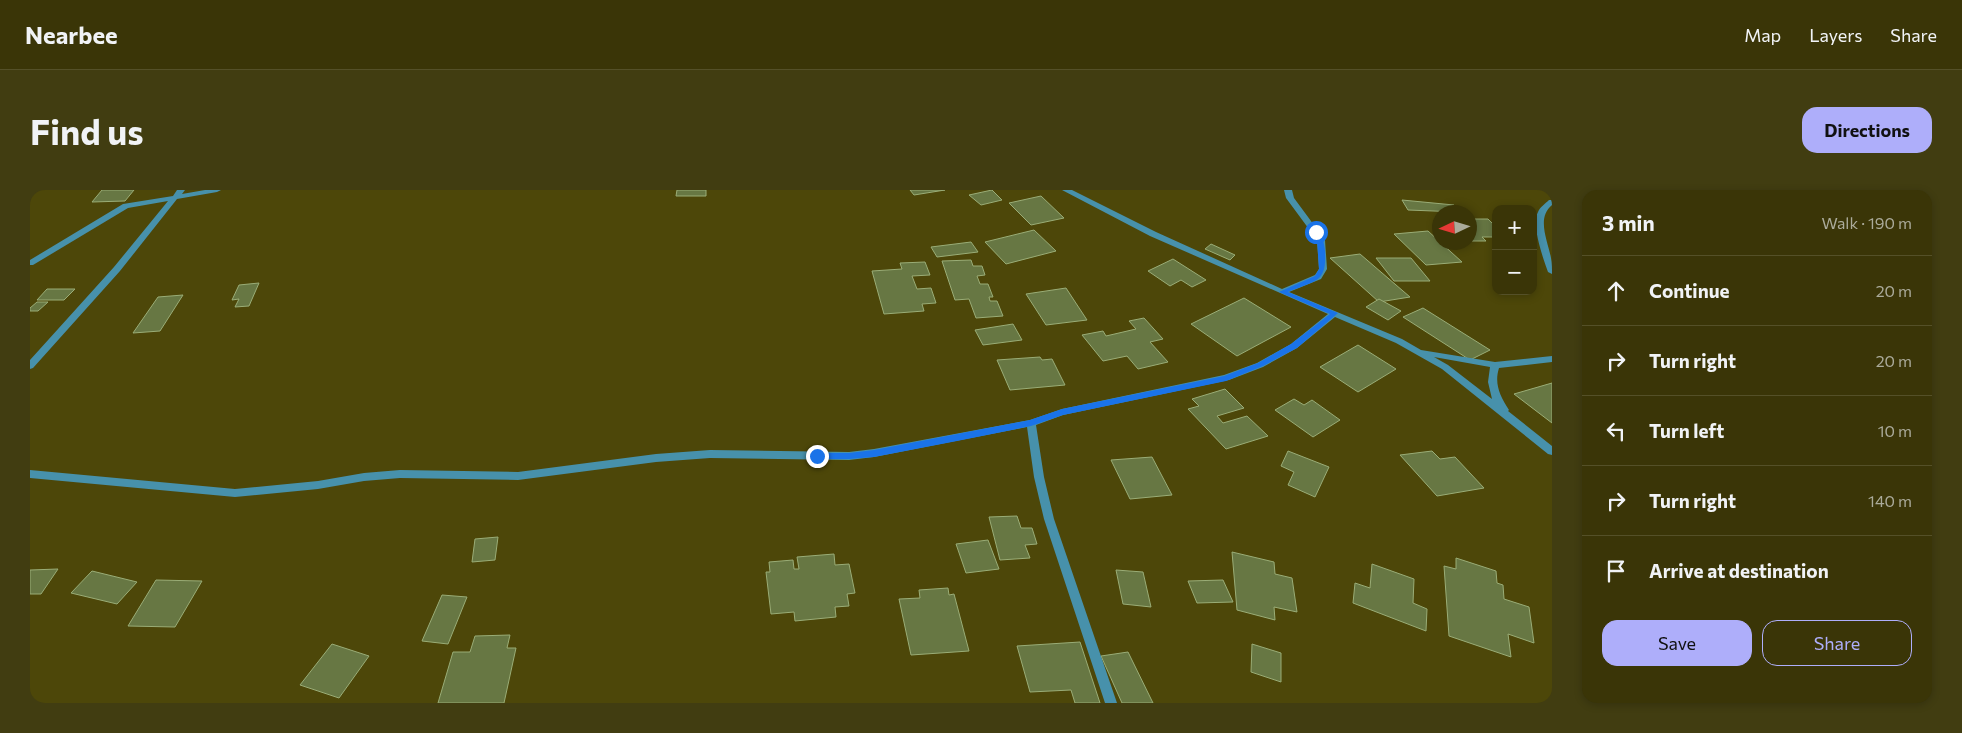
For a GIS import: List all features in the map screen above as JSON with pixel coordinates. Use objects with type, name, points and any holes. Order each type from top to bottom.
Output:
[{"type":"street","points":[[30,263],[116,210],[126,206],[179,193],[217,190]]},
{"type":"street","points":[[1066,190],[1153,234],[1418,351],[1444,367],[1552,451]]},
{"type":"street","points":[[1282,292],[1318,277],[1323,269],[1321,240],[1290,198],[1288,190]]},
{"type":"street","points":[[30,366],[117,269],[179,193]]},
{"type":"street","points":[[1552,202],[1544,208],[1540,216],[1541,228],[1552,272]]},
{"type":"street","points":[[30,474],[235,493],[318,485],[364,477],[400,474],[518,476],[656,458],[710,454],[849,456],[948,440],[1031,423],[1062,412],[1226,378],[1260,365],[1294,346],[1335,313]]},
{"type":"street","points":[[1418,351],[1495,365],[1552,359]]},
{"type":"street","points":[[1495,365],[1491,375],[1492,387],[1502,408],[1523,428]]},
{"type":"street","points":[[1031,423],[1039,477],[1049,519],[1111,703]]},
{"type":"building","points":[[102,190],[134,190],[125,201],[92,202]]},
{"type":"building","points":[[677,190],[706,190],[706,196],[676,196]]},
{"type":"building","points":[[910,190],[945,190],[914,195]]},
{"type":"building","points":[[992,190],[1002,200],[981,205],[969,195]]},
{"type":"building","points":[[1041,196],[1064,218],[1031,225],[1009,203]]},
{"type":"building","points":[[1402,200],[1454,205],[1432,205],[1432,211],[1408,210]]},
{"type":"building","points":[[1477,219],[1488,219],[1492,223],[1492,237],[1482,237],[1486,241],[1477,241]]},
{"type":"building","points":[[1034,230],[1056,251],[1006,264],[985,242]]},
{"type":"building","points":[[1428,231],[1432,235],[1432,250],[1449,250],[1462,262],[1426,265],[1394,234]]},
{"type":"building","points":[[971,242],[978,252],[937,257],[931,247]]},
{"type":"building","points":[[1211,244],[1235,255],[1230,260],[1205,249]]},
{"type":"building","points":[[1360,254],[1410,297],[1379,302],[1330,258]]},
{"type":"building","points":[[1376,258],[1411,258],[1430,281],[1394,281]]},
{"type":"building","points":[[1173,259],[1206,280],[1192,287],[1181,280],[1170,286],[1148,271]]},
{"type":"building","points":[[971,260],[973,266],[982,266],[985,275],[977,276],[980,284],[988,284],[993,297],[989,297],[990,301],[997,301],[1003,316],[976,318],[969,299],[955,300],[942,261]]},
{"type":"building","points":[[925,262],[930,275],[912,276],[917,289],[931,288],[936,303],[922,304],[924,311],[884,314],[872,271],[902,269],[900,263]]},
{"type":"building","points":[[259,283],[249,306],[235,307],[239,299],[232,300],[239,285]]},
{"type":"building","points":[[1066,288],[1087,320],[1046,325],[1026,294]]},
{"type":"building","points":[[47,289],[75,289],[64,300],[37,300]]},
{"type":"building","points":[[183,295],[160,331],[133,333],[158,297]]},
{"type":"building","points":[[1244,298],[1291,327],[1237,356],[1191,324]]},
{"type":"building","points":[[1379,299],[1401,311],[1388,320],[1366,307]]},
{"type":"building","points":[[37,302],[48,302],[38,311],[30,311],[30,308]]},
{"type":"building","points":[[1423,308],[1490,350],[1470,360],[1403,317]]},
{"type":"building","points":[[1144,318],[1163,339],[1150,342],[1168,362],[1138,369],[1127,356],[1103,361],[1082,335],[1103,331],[1106,336],[1136,329],[1129,321]]},
{"type":"building","points":[[1013,324],[1022,340],[983,345],[975,330]]},
{"type":"building","points":[[1358,345],[1396,369],[1358,392],[1320,367]]},
{"type":"building","points":[[1040,357],[1042,360],[1052,359],[1065,385],[1010,390],[997,360]]},
{"type":"building","points":[[1552,383],[1552,423],[1514,394]]},
{"type":"building","points":[[1225,389],[1244,408],[1217,416],[1223,423],[1247,416],[1268,436],[1226,449],[1188,409],[1199,406],[1192,399]]},
{"type":"building","points":[[1294,399],[1304,405],[1312,400],[1340,420],[1313,437],[1275,410]]},
{"type":"building","points":[[1288,451],[1329,467],[1315,497],[1288,485],[1294,472],[1281,466]]},
{"type":"building","points":[[1432,451],[1440,459],[1455,457],[1484,488],[1437,496],[1400,455]]},
{"type":"building","points":[[1152,457],[1172,495],[1130,499],[1111,460]]},
{"type":"building","points":[[1017,516],[1021,528],[1032,528],[1037,544],[1025,545],[1030,558],[1000,560],[989,517]]},
{"type":"building","points":[[498,537],[495,560],[472,562],[475,539]]},
{"type":"building","points":[[988,540],[999,569],[966,573],[956,544]]},
{"type":"building","points":[[1232,552],[1274,562],[1275,574],[1292,578],[1297,612],[1274,607],[1275,620],[1237,610]]},
{"type":"building","points":[[834,554],[835,565],[849,564],[855,593],[847,594],[849,606],[835,607],[836,617],[795,621],[794,612],[771,614],[766,572],[770,572],[769,562],[793,560],[794,569],[799,569],[797,557]]},
{"type":"building","points":[[1456,558],[1496,571],[1497,583],[1503,585],[1504,599],[1529,607],[1534,643],[1508,634],[1511,657],[1449,636],[1444,566],[1456,569]]},
{"type":"building","points":[[1372,564],[1414,579],[1413,603],[1427,609],[1426,631],[1353,603],[1355,583],[1370,588]]},
{"type":"building","points":[[58,569],[41,594],[30,594],[30,570]]},
{"type":"building","points":[[1116,570],[1143,572],[1151,607],[1123,604]]},
{"type":"building","points":[[92,571],[137,582],[117,604],[71,593]]},
{"type":"building","points":[[156,580],[202,581],[175,627],[128,626]]},
{"type":"building","points":[[1223,580],[1233,602],[1197,603],[1188,581]]},
{"type":"building","points":[[948,588],[949,595],[954,594],[969,651],[911,655],[899,599],[920,598],[919,590]]},
{"type":"building","points":[[442,595],[467,597],[448,644],[422,641]]},
{"type":"building","points":[[510,635],[507,648],[516,648],[504,703],[438,703],[453,652],[470,652],[475,636]]},
{"type":"building","points":[[1080,642],[1100,703],[1075,703],[1071,690],[1030,692],[1017,646]]},
{"type":"building","points":[[332,644],[369,656],[339,698],[300,685]]},
{"type":"building","points":[[1252,644],[1281,653],[1281,682],[1251,672]]},
{"type":"building","points":[[1128,652],[1153,703],[1122,703],[1101,656]]},
{"type":"route","points":[[817,456],[874,454],[1031,423],[1062,412],[1226,378],[1260,365],[1294,346],[1335,313],[1282,292],[1318,277],[1323,269],[1321,240],[1316,232]]}]
